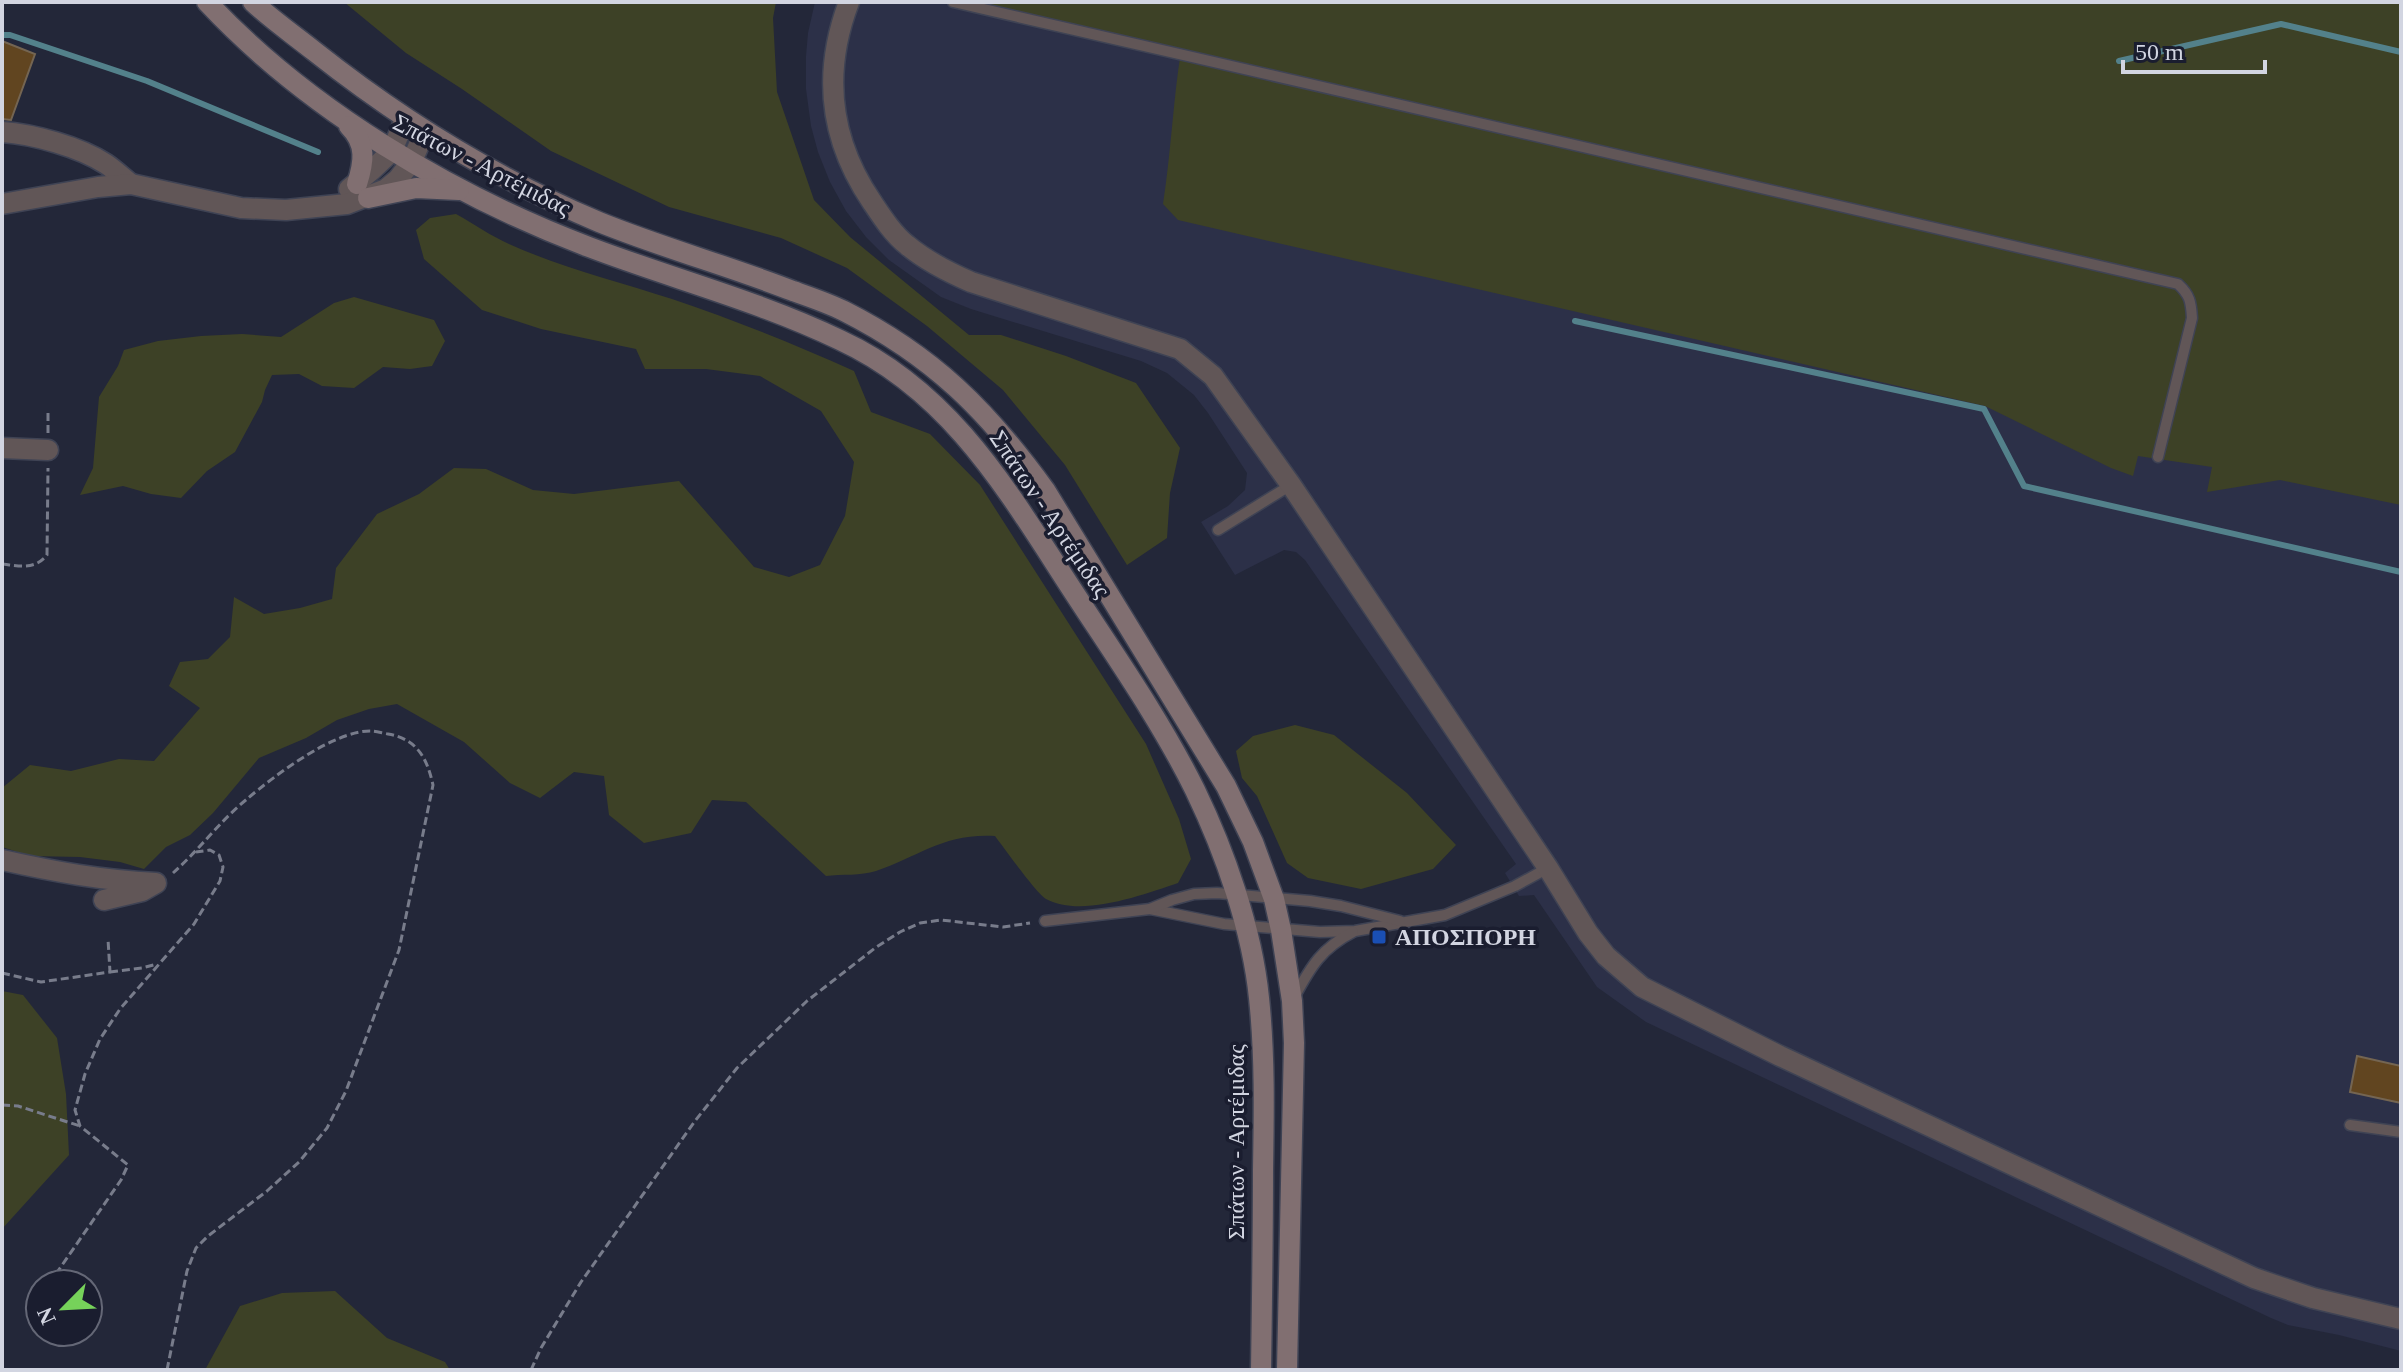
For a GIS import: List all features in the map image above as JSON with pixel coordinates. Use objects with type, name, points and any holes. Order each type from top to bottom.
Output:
[{"type":"main road","name":"Σπάτων - Αρτέμιδας","points":[[207,2],[232,29],[338,115],[392,151],[509,214],[589,247],[766,307],[845,342],[902,377],[961,430],[1010,494],[1173,747],[1197,793],[1236,894],[1259,995],[1265,1082],[1261,1370]]},
{"type":"main road","name":"Σπάτων - Αρτέμιδας","points":[[253,2],[405,119],[474,160],[600,222],[842,310],[903,344],[953,383],[1003,435],[1045,490],[1226,786],[1253,842],[1274,899],[1292,1001],[1294,1043],[1287,1370]]},
{"type":"main road","points":[[338,115],[363,145],[362,191],[416,188],[465,191]]},
{"type":"street","points":[[849,2],[835,45],[832,78],[834,107],[850,165],[884,221],[905,244],[927,260],[971,282],[1180,349],[1213,376],[1291,485],[1548,868],[1588,933],[1606,956],[1642,987],[2254,1278],[2313,1298],[2401,1319]]},
{"type":"street","points":[[362,191],[392,151],[405,119]]},
{"type":"street","points":[[2,204],[131,184],[241,208],[286,210],[321,205],[362,191],[386,189],[412,161],[425,131]]},
{"type":"street","points":[[2,132],[22,133],[69,147],[104,162],[131,184]]},
{"type":"street","points":[[2,448],[48,450]]},
{"type":"street","points":[[2,860],[106,881],[156,883]]},
{"type":"street","points":[[104,900],[142,891],[156,883]]},
{"type":"lane","points":[[953,2],[2178,284],[2191,301],[2192,318],[2158,457]]},
{"type":"lane","points":[[1218,530],[1291,485]]},
{"type":"lane","points":[[1150,909],[1199,920],[1281,930],[1355,931],[1422,920],[1468,907],[1548,868]]},
{"type":"lane","points":[[1045,921],[1150,909],[1194,894],[1236,894],[1341,906],[1402,921]]},
{"type":"lane","points":[[1292,1001],[1317,958],[1334,942],[1355,931]]},
{"type":"lane","points":[[2350,1125],[2401,1132]]},
{"type":"path","points":[[2,564],[34,566],[47,555],[48,410]]},
{"type":"path","points":[[156,883],[173,873],[196,852],[247,799],[309,753],[338,738],[369,731],[396,736],[416,746],[429,768],[433,785],[399,950],[346,1091],[327,1128],[299,1162],[196,1248],[187,1271],[167,1370]]},
{"type":"path","points":[[80,1126],[75,1110],[85,1074],[100,1039],[120,1009],[194,924],[220,881],[223,867],[219,855],[210,850],[196,852]]},
{"type":"path","points":[[531,1370],[581,1282],[687,1132],[737,1068],[807,1001],[875,948],[920,923],[941,920],[1003,927],[1045,921]]},
{"type":"path","points":[[108,939],[110,972]]},
{"type":"path","points":[[2,973],[41,982],[159,963]]},
{"type":"path","points":[[2,1105],[18,1106],[80,1126],[128,1165],[121,1180],[60,1268]]},
{"type":"shaded area","points":[[815,2],[2401,2],[2401,1351],[2288,1325],[2271,1318],[1646,1022],[1597,987],[1534,895],[1519,896],[1505,873],[1516,864],[1305,560],[1296,552],[1284,550],[1235,575],[1201,522],[1228,506],[1245,490],[1247,473],[1194,395],[1167,373],[1141,361],[941,297],[889,260],[866,237],[846,211],[830,182],[811,126],[806,56]]},
{"type":"green space","points":[[344,2],[776,2],[773,18],[777,92],[814,200],[850,237],[969,335],[1001,335],[1136,383],[1180,448],[1170,493],[1167,538],[1127,565],[1065,465],[1003,390],[927,326],[847,268],[781,238],[669,207],[551,151],[406,53]]},
{"type":"green space","points":[[977,2],[2401,2],[2401,505],[2280,480],[2207,492],[2212,467],[2138,456],[2133,476],[1985,406],[1178,220],[1163,204],[1181,51]]},
{"type":"green space","points":[[456,214],[528,252],[718,315],[854,371],[871,412],[930,434],[980,485],[1146,744],[1179,819],[1191,859],[1178,883],[1112,903],[1060,904],[1042,895],[995,836],[947,842],[870,873],[826,876],[746,802],[712,800],[691,833],[644,843],[609,815],[604,776],[574,772],[540,798],[510,783],[464,742],[397,704],[337,720],[306,738],[259,758],[213,813],[190,835],[166,847],[144,869],[120,862],[80,857],[30,856],[2,847],[2,788],[30,765],[71,771],[119,759],[154,761],[200,708],[169,686],[180,662],[208,659],[230,637],[234,597],[264,614],[332,599],[336,568],[377,514],[419,494],[454,468],[486,469],[533,490],[574,494],[679,481],[754,567],[789,577],[820,565],[845,516],[854,462],[821,411],[760,376],[706,369],[645,369],[636,349],[541,329],[482,310],[424,259],[416,230],[430,218]]},
{"type":"green space","points":[[354,297],[434,320],[445,341],[432,366],[410,369],[383,367],[354,388],[322,386],[299,374],[272,375],[262,402],[235,452],[207,471],[181,498],[123,486],[80,495],[93,468],[99,397],[124,350],[158,341],[201,336],[242,334],[281,337],[334,303]]},
{"type":"green space","points":[[1295,725],[1334,735],[1407,793],[1456,845],[1433,869],[1361,889],[1308,878],[1287,863],[1257,796],[1242,778],[1236,751],[1253,736]]},
{"type":"green space","points":[[2,991],[23,995],[57,1038],[66,1094],[69,1155],[2,1229]]},
{"type":"green space","points":[[335,1291],[387,1338],[445,1362],[450,1370],[205,1370],[240,1306],[282,1293]]},
{"type":"building","points":[[2,41],[35,54],[11,120],[2,119]]},
{"type":"building","points":[[2357,1056],[2401,1066],[2401,1103],[2350,1092]]},
{"type":"waterway","points":[[2119,61],[2281,24],[2401,52]]},
{"type":"waterway","points":[[2,35],[10,35],[147,81],[318,152]]},
{"type":"waterway","points":[[1575,321],[1984,409],[2024,486],[2401,572]]},
{"type":"place","name":"ΑΠΟΣΠΟΡΗ","points":[[1379,937]]}]
